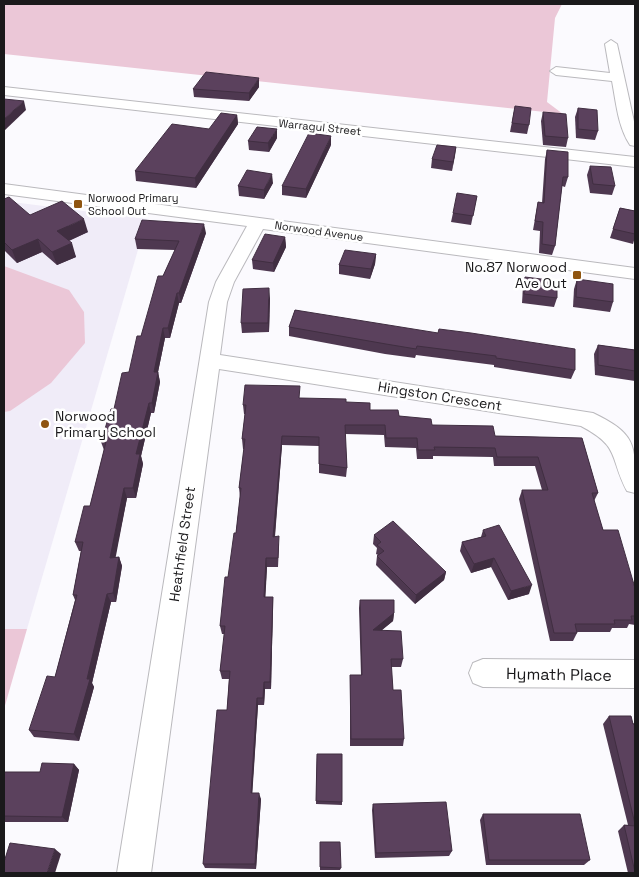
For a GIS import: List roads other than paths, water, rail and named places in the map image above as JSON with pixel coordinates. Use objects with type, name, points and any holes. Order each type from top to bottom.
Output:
[{"type":"street","points":[[611,44],[627,123],[635,142]]},
{"type":"street","points":[[556,71],[618,78]]},
{"type":"street","name":"Warragul Street","points":[[4,92],[635,162]]},
{"type":"street","name":"Norwood Avenue","points":[[4,188],[635,273]]},
{"type":"street","name":"Heathfield Street","points":[[134,873],[218,302],[225,282],[257,223]]},
{"type":"street","name":"Hingston Crescent","points":[[209,360],[585,419],[615,436],[623,448],[635,484]]},
{"type":"street","name":"Hymath Place","points":[[483,673],[635,674]]},
{"type":"place","name":"Norwood Primary School Out","points":[[78,204]]},
{"type":"place","name":"No.87 Norwood Ave Out","points":[[577,275]]},
{"type":"place","name":"Norwood Primary School","points":[[45,424]]}]
